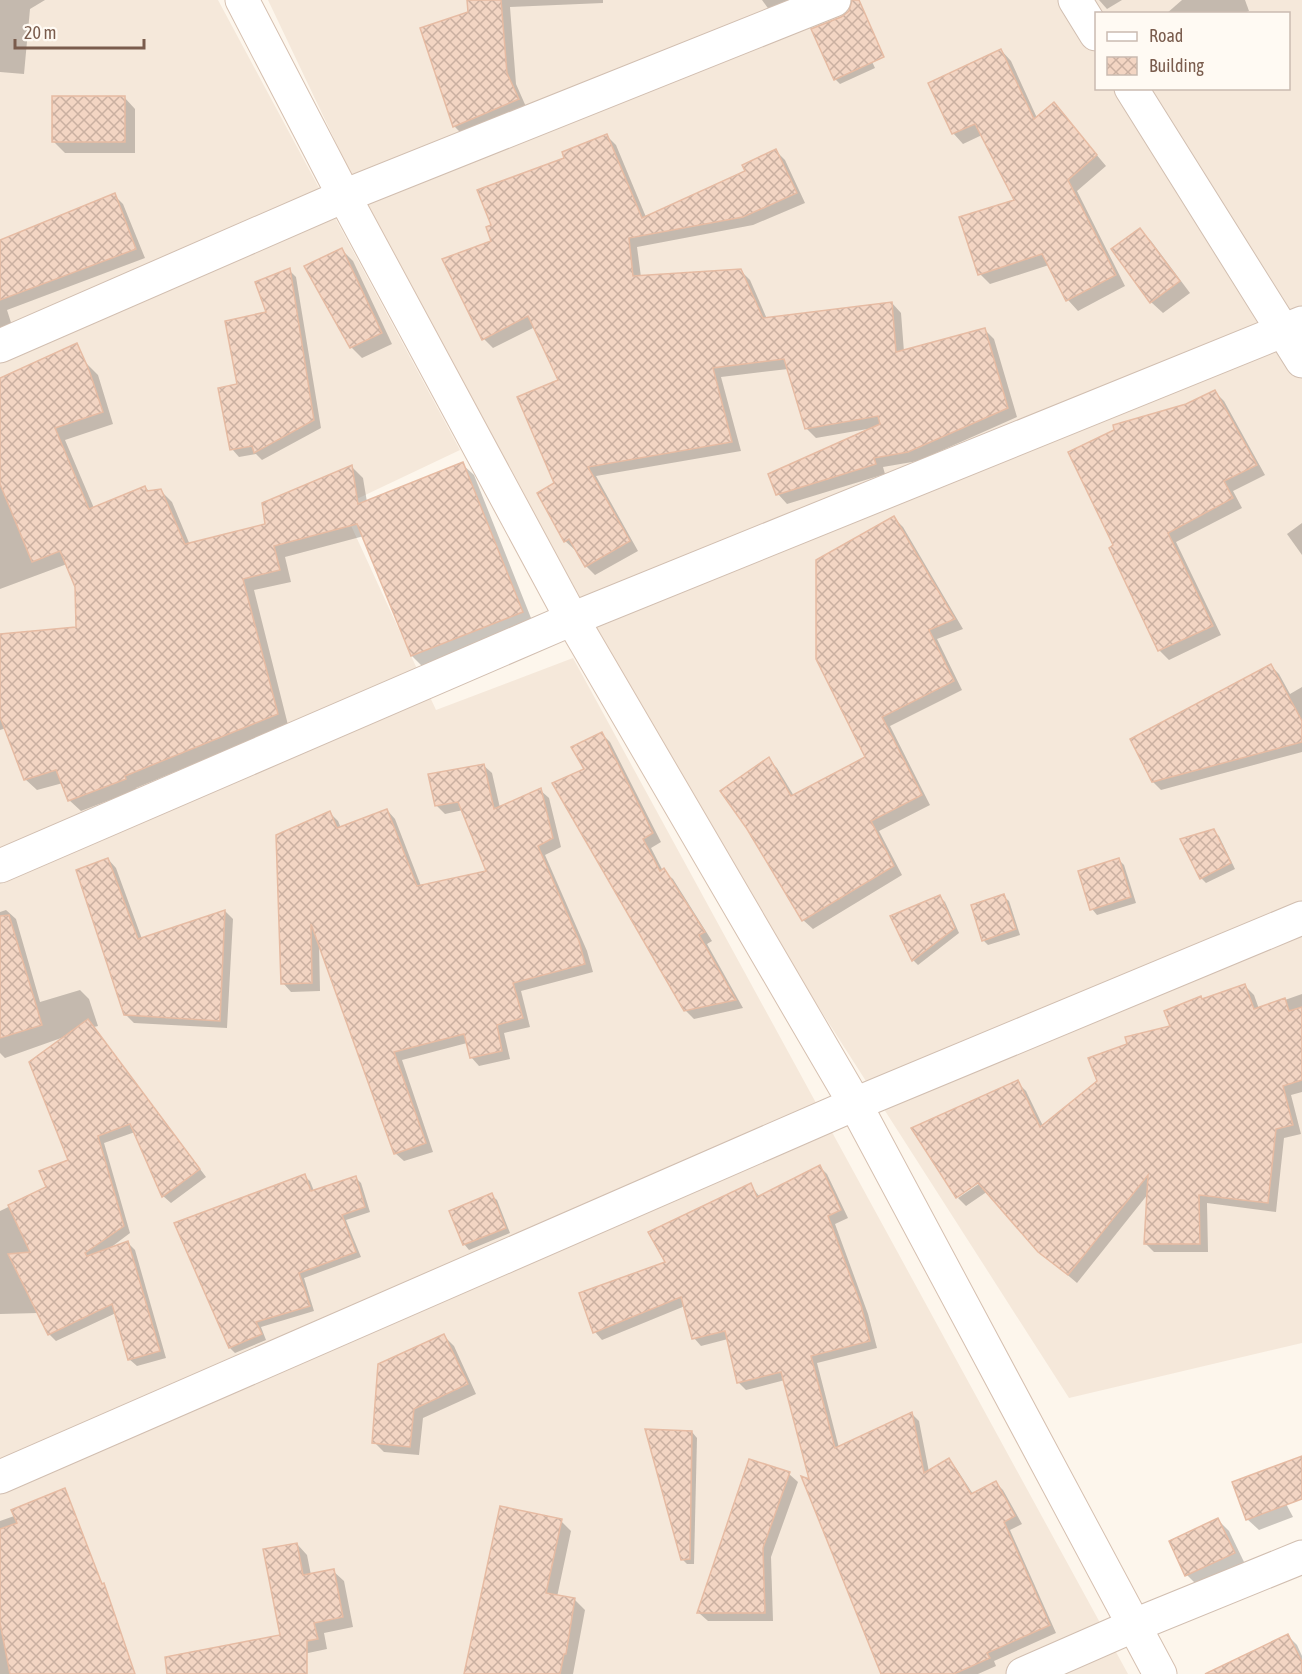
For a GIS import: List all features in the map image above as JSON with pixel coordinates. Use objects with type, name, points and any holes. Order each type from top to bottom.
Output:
[{"type":"street","points":[[242,0],[344,196],[572,619],[855,1104],[1160,1674]]},
{"type":"street","points":[[0,346],[344,196],[834,0]]},
{"type":"street","points":[[1075,0],[1095,32]]},
{"type":"street","points":[[1132,90],[1292,327],[1302,361]]},
{"type":"street","points":[[0,866],[572,619],[1292,327]]},
{"type":"street","points":[[0,1477],[855,1104],[1302,918]]},
{"type":"street","points":[[1023,1674],[1135,1625],[1302,1557]]},
{"type":"shaded area","points":[[0,0],[218,0],[460,450],[342,506],[436,710],[573,658],[1128,1674],[0,1674]]},
{"type":"shaded area","points":[[268,0],[1302,0],[1302,1343],[1069,1398],[675,783],[349,170]]},
{"type":"building","points":[[467,0],[501,0],[507,73],[519,99],[453,127],[420,28],[468,12]]},
{"type":"building","points":[[852,0],[859,0],[884,57],[834,80],[811,29],[841,17],[849,11]]},
{"type":"building","points":[[1001,49],[1034,119],[1054,102],[1097,155],[1068,180],[1116,275],[1066,301],[1042,254],[978,275],[959,217],[1014,200],[975,124],[952,134],[928,83]]},
{"type":"building","points":[[52,96],[125,96],[125,142],[52,142]]},
{"type":"building","points":[[607,134],[642,218],[745,171],[742,165],[776,149],[797,193],[743,217],[629,238],[633,276],[741,269],[763,318],[892,302],[896,352],[985,328],[1008,408],[908,452],[874,458],[876,464],[776,495],[768,474],[880,424],[878,416],[805,429],[784,359],[713,368],[732,442],[588,467],[630,541],[585,567],[569,539],[564,542],[537,493],[554,483],[517,397],[558,380],[528,316],[482,340],[442,259],[491,241],[486,227],[491,225],[477,190],[564,158],[562,152]]},
{"type":"building","points":[[115,193],[136,249],[0,300],[0,240]]},
{"type":"building","points":[[1140,228],[1180,281],[1150,303],[1111,249]]},
{"type":"building","points":[[342,248],[382,333],[350,348],[304,266]]},
{"type":"building","points":[[290,268],[314,420],[254,453],[252,446],[230,450],[218,388],[237,384],[225,321],[266,312],[255,282]]},
{"type":"building","points":[[77,343],[103,412],[55,428],[89,509],[145,486],[147,491],[161,489],[185,544],[265,524],[262,503],[352,465],[358,504],[463,462],[523,612],[411,656],[357,524],[274,546],[280,570],[243,579],[278,714],[125,776],[126,779],[68,801],[56,770],[24,780],[0,717],[0,634],[76,627],[75,587],[60,551],[32,562],[0,484],[0,378]]},
{"type":"building","points":[[1215,390],[1257,465],[1224,481],[1233,498],[1168,533],[1213,626],[1158,651],[1109,548],[1113,545],[1068,452],[1114,430],[1113,425],[1186,404]]},
{"type":"building","points":[[894,516],[955,619],[929,630],[954,681],[882,717],[922,795],[871,821],[894,866],[802,921],[747,829],[720,791],[769,757],[791,796],[865,757],[816,659],[816,560]]},
{"type":"building","points":[[1271,664],[1302,721],[1302,742],[1152,782],[1130,739]]},
{"type":"building","points":[[602,732],[653,833],[643,839],[660,871],[664,868],[705,932],[699,935],[736,1000],[684,1011],[552,783],[584,769],[571,747]]},
{"type":"building","points":[[484,764],[494,809],[541,788],[553,838],[538,846],[579,941],[585,964],[513,983],[523,1018],[497,1025],[502,1051],[470,1058],[464,1034],[394,1052],[426,1143],[394,1154],[311,924],[312,983],[281,984],[276,835],[330,811],[337,828],[387,809],[417,886],[486,871],[458,802],[435,806],[428,774]]},
{"type":"building","points":[[1214,829],[1231,863],[1200,879],[1180,839]]},
{"type":"building","points":[[108,858],[138,939],[225,910],[220,1021],[124,1015],[76,870]]},
{"type":"building","points":[[1119,858],[1131,897],[1090,910],[1078,871]]},
{"type":"building","points":[[1004,894],[1016,929],[982,941],[971,905]]},
{"type":"building","points":[[940,895],[955,928],[912,961],[890,916]]},
{"type":"building","points":[[9,915],[42,1025],[0,1038],[0,916]]},
{"type":"building","points":[[1245,984],[1254,1009],[1285,998],[1289,1011],[1302,1007],[1302,1080],[1283,1086],[1293,1125],[1276,1129],[1268,1203],[1199,1195],[1200,1244],[1144,1244],[1148,1175],[1068,1275],[1038,1252],[978,1183],[956,1198],[911,1128],[1018,1080],[1040,1127],[1097,1081],[1088,1058],[1127,1044],[1125,1037],[1170,1026],[1164,1011],[1201,996],[1202,999]]},
{"type":"building","points":[[88,1019],[200,1169],[162,1197],[130,1124],[98,1136],[124,1226],[85,1253],[87,1256],[128,1241],[160,1351],[128,1360],[112,1304],[48,1335],[8,1254],[30,1252],[8,1205],[46,1187],[39,1171],[68,1160],[29,1062]]},
{"type":"building","points":[[820,1165],[841,1210],[828,1216],[861,1305],[870,1341],[811,1356],[835,1448],[912,1412],[924,1473],[949,1458],[971,1494],[996,1481],[1015,1516],[1004,1522],[1050,1625],[987,1653],[990,1658],[954,1674],[881,1674],[801,1476],[809,1479],[781,1372],[737,1383],[725,1331],[692,1339],[681,1297],[593,1333],[579,1293],[665,1262],[648,1232],[751,1183],[757,1197]]},
{"type":"building","points":[[305,1174],[311,1191],[356,1176],[365,1207],[342,1215],[356,1252],[299,1273],[310,1306],[256,1322],[262,1334],[229,1348],[174,1223]]},
{"type":"building","points":[[492,1193],[506,1228],[463,1245],[449,1211]]},
{"type":"building","points":[[444,1334],[468,1384],[414,1409],[410,1447],[372,1443],[378,1364]]},
{"type":"building","points":[[645,1429],[692,1431],[690,1559],[681,1560]]},
{"type":"building","points":[[1302,1456],[1302,1499],[1246,1520],[1232,1482]]},
{"type":"building","points":[[749,1459],[790,1472],[763,1548],[765,1613],[697,1613]]},
{"type":"building","points":[[65,1488],[102,1584],[104,1583],[135,1674],[10,1674],[0,1623],[0,1529],[17,1523],[11,1510]]},
{"type":"building","points":[[500,1506],[562,1519],[546,1593],[575,1598],[566,1654],[564,1654],[560,1674],[464,1674]]},
{"type":"building","points":[[1218,1518],[1235,1553],[1185,1576],[1169,1541]]},
{"type":"building","points":[[297,1543],[303,1575],[334,1569],[343,1617],[314,1623],[318,1639],[307,1641],[307,1674],[167,1674],[165,1657],[280,1635],[263,1549]]},
{"type":"building","points":[[1288,1634],[1302,1662],[1302,1674],[1205,1674]]}]
